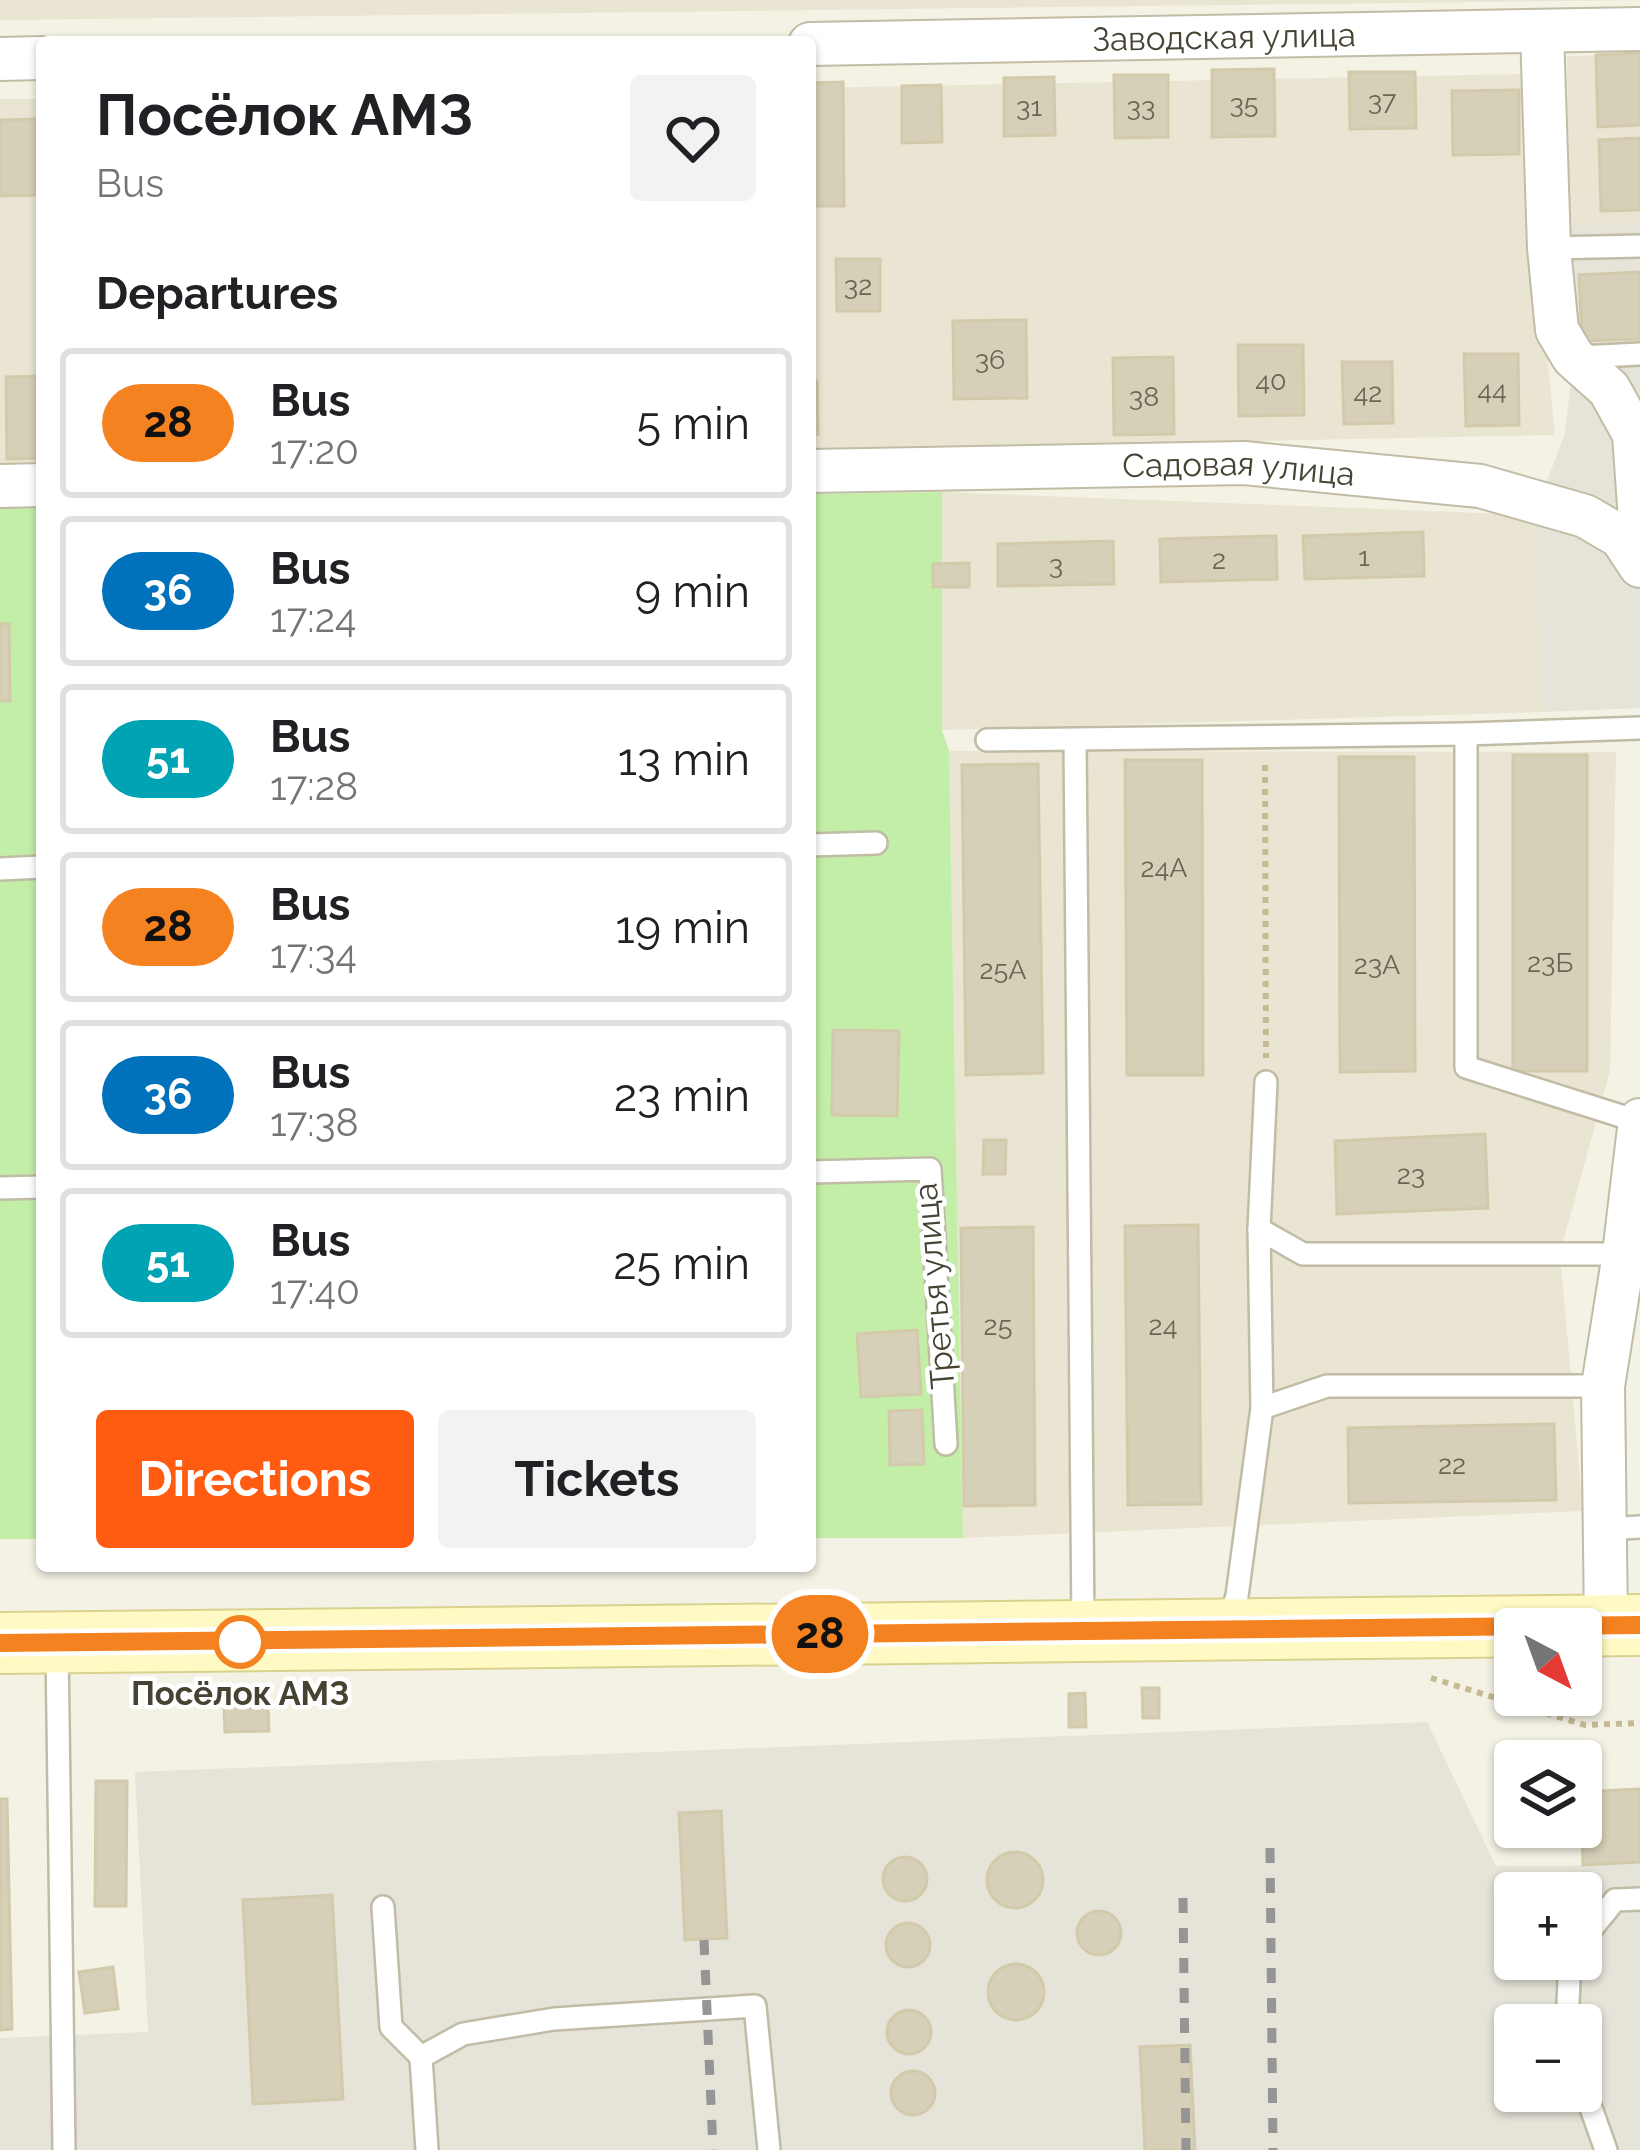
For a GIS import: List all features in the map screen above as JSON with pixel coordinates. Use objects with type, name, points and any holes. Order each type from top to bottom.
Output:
[{"type":"street","name":"Заводская улица","points":[[816,44],[1640,29]]},
{"type":"street","points":[[1542,31],[1556,330],[1573,357],[1609,389],[1634,434],[1640,520]]},
{"type":"street","points":[[0,58],[36,58]]},
{"type":"street","name":"Садовая улица","points":[[816,471],[1244,463],[1480,486],[1586,516],[1621,537],[1640,566]]},
{"type":"street","points":[[0,486],[36,485]]},
{"type":"street","points":[[29,1642],[1623,1625],[1622,1528],[1603,1386],[1640,1121]]},
{"type":"lane","points":[[1549,248],[1640,245]]},
{"type":"lane","points":[[1573,357],[1640,354]]},
{"type":"lane","points":[[987,740],[1640,728]]},
{"type":"lane","points":[[1466,734],[1466,1067],[1640,1121]]},
{"type":"lane","points":[[1075,740],[1083,1631]]},
{"type":"lane","points":[[816,845],[876,843]]},
{"type":"lane","points":[[0,868],[36,867]]},
{"type":"lane","points":[[1226,1630],[1237,1596],[1262,1408],[1259,1229],[1266,1082]]},
{"type":"lane","name":"Третья улица","points":[[816,1172],[931,1169],[946,1444]]},
{"type":"lane","points":[[0,1187],[36,1187]]},
{"type":"lane","points":[[1259,1229],[1303,1254],[1624,1254]]},
{"type":"lane","points":[[1262,1408],[1328,1386],[1603,1386]]},
{"type":"lane","points":[[29,1642],[64,2150]]},
{"type":"lane","points":[[1602,1916],[1615,1900],[1640,1899]]},
{"type":"lane","points":[[383,1907],[391,2027],[421,2057],[427,2150]]},
{"type":"lane","points":[[421,2057],[463,2034],[554,2018],[754,2006],[770,2150]]},
{"type":"lane","points":[[1592,2112],[1606,2150]]},
{"type":"path","points":[[1265,738],[1266,1082]]},
{"type":"path","points":[[1426,1676],[1585,1724],[1640,1723]]},
{"type":"shaded area","points":[[0,0],[1640,0],[0,20]]},
{"type":"shaded area","points":[[1640,55],[1640,225],[1570,225],[1567,56]]},
{"type":"shaded area","points":[[1520,74],[1555,435],[816,450],[816,88]]},
{"type":"shaded area","points":[[0,99],[36,99],[36,465],[0,466]]},
{"type":"shaded area","points":[[1570,225],[1640,225],[1640,708],[1543,712],[1534,515],[1564,436],[1576,347]]},
{"type":"shaded area","points":[[942,492],[1534,515],[1543,712],[942,730]]},
{"type":"shaded area","points":[[949,751],[1616,752],[1610,1071],[1560,1253],[1583,1511],[963,1538]]},
{"type":"shaded area","points":[[1427,1722],[1496,1866],[1582,1865],[1582,1848],[1602,1848],[1602,1791],[1640,1789],[1640,2150],[0,2150],[0,2038],[148,2032],[135,1772]]},
{"type":"green space","points":[[942,492],[942,730],[949,751],[963,1538],[816,1538],[816,494]]},
{"type":"green space","points":[[36,507],[36,1539],[0,1539],[0,508]]},
{"type":"building","points":[[1640,53],[1640,125],[1598,127],[1596,55]]},
{"type":"building","points":[[1274,69],[1275,136],[1212,137],[1212,70]]},
{"type":"building","points":[[1349,72],[1415,72],[1416,128],[1350,129]]},
{"type":"building","points":[[1114,75],[1168,75],[1168,137],[1115,138]]},
{"type":"building","points":[[1054,77],[1055,135],[1004,136],[1004,78]]},
{"type":"building","points":[[843,82],[844,206],[816,206],[816,83]]},
{"type":"building","points":[[941,85],[942,142],[902,143],[902,86]]},
{"type":"building","points":[[1519,90],[1519,154],[1453,155],[1452,91]]},
{"type":"building","points":[[36,119],[36,195],[0,196],[0,120]]},
{"type":"building","points":[[1640,138],[1640,210],[1601,211],[1599,140]]},
{"type":"building","points":[[836,259],[880,259],[880,311],[837,311]]},
{"type":"building","points":[[1640,272],[1640,339],[1582,341],[1579,275]]},
{"type":"building","points":[[1026,320],[1027,398],[954,399],[953,321]]},
{"type":"building","points":[[1238,345],[1303,345],[1304,415],[1239,416]]},
{"type":"building","points":[[1464,354],[1518,354],[1519,425],[1466,426]]},
{"type":"building","points":[[1173,357],[1174,434],[1114,435],[1113,358]]},
{"type":"building","points":[[1342,362],[1392,362],[1393,423],[1344,424]]},
{"type":"building","points":[[36,376],[36,458],[7,459],[6,377]]},
{"type":"building","points":[[1423,532],[1424,576],[1305,579],[1303,536]]},
{"type":"building","points":[[1276,536],[1277,579],[1161,582],[1160,539]]},
{"type":"building","points":[[1113,541],[1114,584],[998,586],[998,544]]},
{"type":"building","points":[[969,563],[969,587],[933,587],[933,564]]},
{"type":"building","points":[[0,624],[9,624],[10,701],[0,701]]},
{"type":"building","points":[[1513,755],[1587,755],[1587,1071],[1513,1071]]},
{"type":"building","points":[[1339,757],[1414,757],[1415,1071],[1340,1072]]},
{"type":"building","points":[[1125,760],[1202,760],[1203,1075],[1127,1075]]},
{"type":"building","points":[[1038,764],[1043,1073],[966,1075],[962,765]]},
{"type":"building","points":[[833,1030],[899,1031],[897,1116],[832,1115]]},
{"type":"building","points":[[1485,1134],[1488,1208],[1337,1214],[1335,1141]]},
{"type":"building","points":[[984,1140],[1006,1140],[1005,1174],[983,1174]]},
{"type":"building","points":[[1198,1225],[1201,1504],[1128,1505],[1125,1226]]},
{"type":"building","points":[[1033,1227],[1035,1505],[964,1506],[961,1228]]},
{"type":"building","points":[[917,1330],[921,1394],[861,1397],[857,1334]]},
{"type":"building","points":[[922,1410],[924,1464],[890,1465],[889,1411]]},
{"type":"building","points":[[1554,1424],[1556,1500],[1349,1503],[1348,1428]]},
{"type":"building","points":[[1142,1688],[1159,1688],[1159,1718],[1143,1718]]},
{"type":"building","points":[[1085,1693],[1086,1727],[1069,1727],[1069,1694]]},
{"type":"building","points":[[268,1707],[269,1731],[225,1732],[224,1708]]},
{"type":"building","points":[[96,1781],[127,1781],[126,1906],[95,1906]]},
{"type":"building","points":[[1640,1789],[1640,1862],[1583,1865],[1583,1848],[1602,1848],[1602,1791]]},
{"type":"building","points":[[0,1799],[7,1799],[12,2029],[0,2030]]},
{"type":"building","points":[[721,1811],[727,1938],[685,1940],[679,1813]]},
{"type":"building","points":[[1015,1852],[1035,1860],[1043,1880],[1035,1900],[1015,1908],[995,1900],[987,1880],[995,1860]]},
{"type":"building","points":[[905,1857],[921,1863],[927,1879],[921,1895],[905,1901],[889,1895],[883,1879],[889,1863]]},
{"type":"building","points":[[332,1895],[343,2099],[253,2104],[243,1900]]},
{"type":"building","points":[[1099,1911],[1115,1917],[1121,1933],[1115,1949],[1099,1955],[1083,1949],[1077,1933],[1083,1917]]},
{"type":"building","points":[[908,1923],[924,1929],[930,1945],[924,1961],[908,1967],[892,1961],[886,1945],[892,1929]]},
{"type":"building","points":[[1016,1964],[1036,1972],[1044,1992],[1036,2012],[1016,2020],[996,2012],[988,1992],[996,1972]]},
{"type":"building","points":[[113,1967],[118,2009],[85,2013],[79,1972]]},
{"type":"building","points":[[909,2010],[925,2016],[931,2032],[925,2048],[909,2054],[893,2048],[887,2032],[893,2016]]},
{"type":"building","points":[[1190,2045],[1195,2150],[1145,2150],[1140,2047]]},
{"type":"building","points":[[913,2071],[929,2077],[935,2093],[929,2109],[913,2115],[897,2109],[891,2093],[897,2077]]},
{"type":"railway","points":[[1270,1848],[1273,2150]]},
{"type":"railway","points":[[1183,1898],[1186,2150]]},
{"type":"railway","points":[[704,1940],[713,2150]]},
{"type":"bus line","name":"28","points":[[0,1643],[1640,1625]]},
{"type":"place","name":"Посёлок АМЗ","points":[[240,1642]]}]
